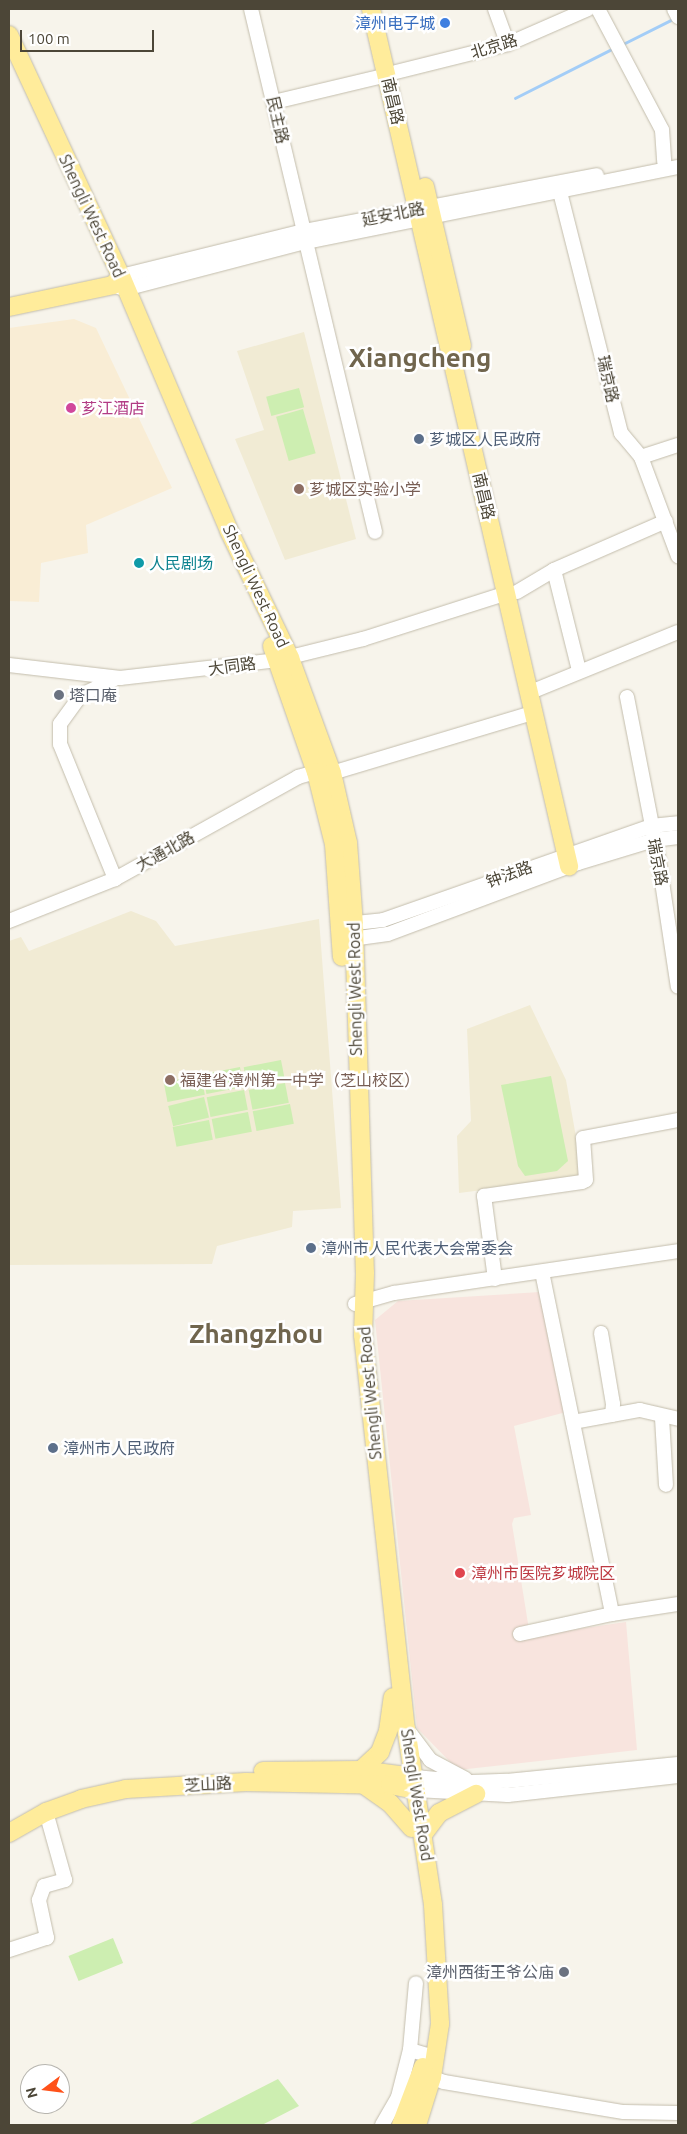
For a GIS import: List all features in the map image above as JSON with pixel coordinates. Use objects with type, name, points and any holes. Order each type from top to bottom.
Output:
[{"type":"main road","name":"南昌路","points":[[371,9],[392,74]]},
{"type":"main road","name":"南昌路","points":[[381,9],[392,74],[512,593],[538,689],[572,859]]},
{"type":"main road","name":"Shengli West Road","points":[[9,34],[284,659],[348,842],[347,932],[360,1302],[406,1728],[410,1783],[433,1905],[440,2024],[426,2076],[417,2125]]},
{"type":"main road","name":"Shengli West Road","points":[[9,58],[120,283]]},
{"type":"main road","name":"延安北路","points":[[9,307],[120,283]]},
{"type":"main road","name":"南昌路","points":[[512,593],[532,713],[572,859]]},
{"type":"main road","points":[[360,1302],[352,1337],[393,1697],[410,1783]]},
{"type":"main road","points":[[362,1777],[380,1752],[388,1731],[393,1697]]},
{"type":"main road","points":[[9,1821],[41,1804],[80,1789],[125,1779],[246,1771],[362,1777],[418,1831],[432,2022],[418,2053],[426,2076],[401,2125]]},
{"type":"main road","name":"芝山路","points":[[9,1833],[46,1812],[81,1799],[126,1789],[362,1777],[410,1783]]},
{"type":"main road","points":[[418,1831],[474,1788]]},
{"type":"street","name":"民主路","points":[[251,9],[375,532]]},
{"type":"street","points":[[495,9],[508,44]]},
{"type":"street","name":"北京路","points":[[274,102],[508,44],[588,9]]},
{"type":"street","points":[[598,9],[662,130],[664,162]]},
{"type":"street","points":[[674,9],[678,17]]},
{"type":"street","name":"延安北路","points":[[120,283],[305,237],[425,214],[678,158]]},
{"type":"street","name":"延安北路","points":[[425,214],[560,192],[678,167]]},
{"type":"street","name":"瑞京路","points":[[560,192],[620,433],[641,457],[678,556]]},
{"type":"street","points":[[641,457],[678,445]]},
{"type":"street","name":"大同路","points":[[9,664],[120,678],[284,659],[363,639],[512,593],[554,570],[666,521]]},
{"type":"street","points":[[554,570],[579,670]]},
{"type":"street","points":[[538,689],[579,670],[678,632]]},
{"type":"street","points":[[115,879],[60,744],[60,724],[81,695],[97,685],[120,678]]},
{"type":"street","name":"瑞京路","points":[[626,696],[654,840],[678,988]]},
{"type":"street","name":"大通北路","points":[[9,921],[115,879],[298,777],[324,772],[532,713]]},
{"type":"street","name":"钟法路","points":[[347,932],[388,934],[650,826],[678,824]]},
{"type":"street","name":"钟法路","points":[[572,859],[654,840],[678,837]]},
{"type":"street","points":[[495,1279],[484,1196],[582,1182],[586,1180],[584,1138],[678,1120]]},
{"type":"street","points":[[360,1302],[678,1251]]},
{"type":"street","points":[[542,1272],[612,1614]]},
{"type":"street","points":[[601,1333],[614,1404],[612,1415]]},
{"type":"street","points":[[572,1422],[651,1410],[662,1418],[678,1419]]},
{"type":"street","points":[[662,1418],[666,1485]]},
{"type":"street","points":[[520,1634],[612,1614],[678,1604]]},
{"type":"street","points":[[406,1728],[430,1760],[474,1788],[678,1764]]},
{"type":"street","points":[[410,1783],[474,1788],[508,1795],[678,1776]]},
{"type":"street","points":[[9,1950],[47,1938],[39,1900],[44,1886],[65,1880],[46,1812]]},
{"type":"street","points":[[382,2125],[398,2097],[418,2053],[416,1983]]},
{"type":"street","points":[[426,2076],[444,2082],[624,2112],[678,2113]]},
{"type":"shaded area","name":"芗江酒店","points":[[74,319],[96,328],[172,488],[86,525],[88,553],[41,563],[39,602],[9,601],[9,328]]},
{"type":"shaded area","name":"芗城区实验小学","points":[[304,332],[356,539],[285,560],[235,439],[264,430],[237,351]]},
{"type":"shaded area","name":"福建省漳州第一中学（芝山校区）","points":[[131,911],[156,921],[175,946],[319,919],[341,1208],[293,1211],[292,1227],[217,1246],[212,1264],[9,1265],[9,941],[21,937],[29,951]]},
{"type":"shaded area","points":[[530,1005],[566,1080],[583,1177],[459,1193],[457,1136],[471,1121],[467,1029]]},
{"type":"shaded area","name":"漳州市医院芗城院区","points":[[540,1292],[566,1412],[514,1426],[531,1515],[514,1518],[512,1524],[530,1636],[626,1622],[637,1750],[458,1770],[417,1728],[375,1320],[398,1301]]},
{"type":"green space","points":[[299,388],[304,407],[271,416],[266,397]]},
{"type":"green space","points":[[303,409],[316,453],[289,461],[276,417]]},
{"type":"green space","points":[[281,1060],[285,1080],[248,1087],[244,1067]]},
{"type":"green space","points":[[240,1067],[244,1087],[207,1094],[203,1074]]},
{"type":"green space","points":[[201,1075],[205,1095],[168,1102],[164,1082]]},
{"type":"green space","points":[[551,1076],[568,1161],[557,1171],[525,1176],[518,1166],[501,1085]]},
{"type":"green space","points":[[285,1083],[289,1103],[252,1110],[249,1090]]},
{"type":"green space","points":[[244,1090],[248,1110],[211,1117],[207,1097]]},
{"type":"green space","points":[[204,1097],[209,1117],[173,1126],[168,1106]]},
{"type":"green space","points":[[290,1104],[294,1124],[257,1131],[253,1111]]},
{"type":"green space","points":[[248,1112],[252,1132],[215,1139],[212,1119]]},
{"type":"green space","points":[[209,1120],[213,1140],[176,1147],[173,1127]]},
{"type":"green space","points":[[113,1938],[123,1963],[79,1981],[68,1956]]},
{"type":"green space","points":[[278,2079],[299,2106],[262,2125],[188,2125]]},
{"type":"waterway","points":[[621,45],[675,18]]},
{"type":"waterway","points":[[515,98],[614,48]]},
{"type":"place","name":"漳州电子城","points":[[445,23]]},
{"type":"place","name":"芗江酒店","points":[[71,408]]},
{"type":"place","name":"芗城区人民政府","points":[[419,439]]},
{"type":"place","name":"芗城区实验小学","points":[[299,489]]},
{"type":"place","name":"人民剧场","points":[[139,563]]},
{"type":"place","name":"塔口庵","points":[[59,695]]},
{"type":"place","name":"福建省漳州第一中学（芝山校区）","points":[[170,1080]]},
{"type":"place","name":"漳州市人民代表大会常委会","points":[[311,1248]]},
{"type":"place","name":"漳州市人民政府","points":[[53,1448]]},
{"type":"place","name":"漳州市医院芗城院区","points":[[460,1573]]},
{"type":"place","name":"漳州西街王爷公庙","points":[[564,1972]]},
{"type":"district","name":"Xiangcheng","points":[[420,358]]},
{"type":"district","name":"Zhangzhou","points":[[256,1334]]}]
